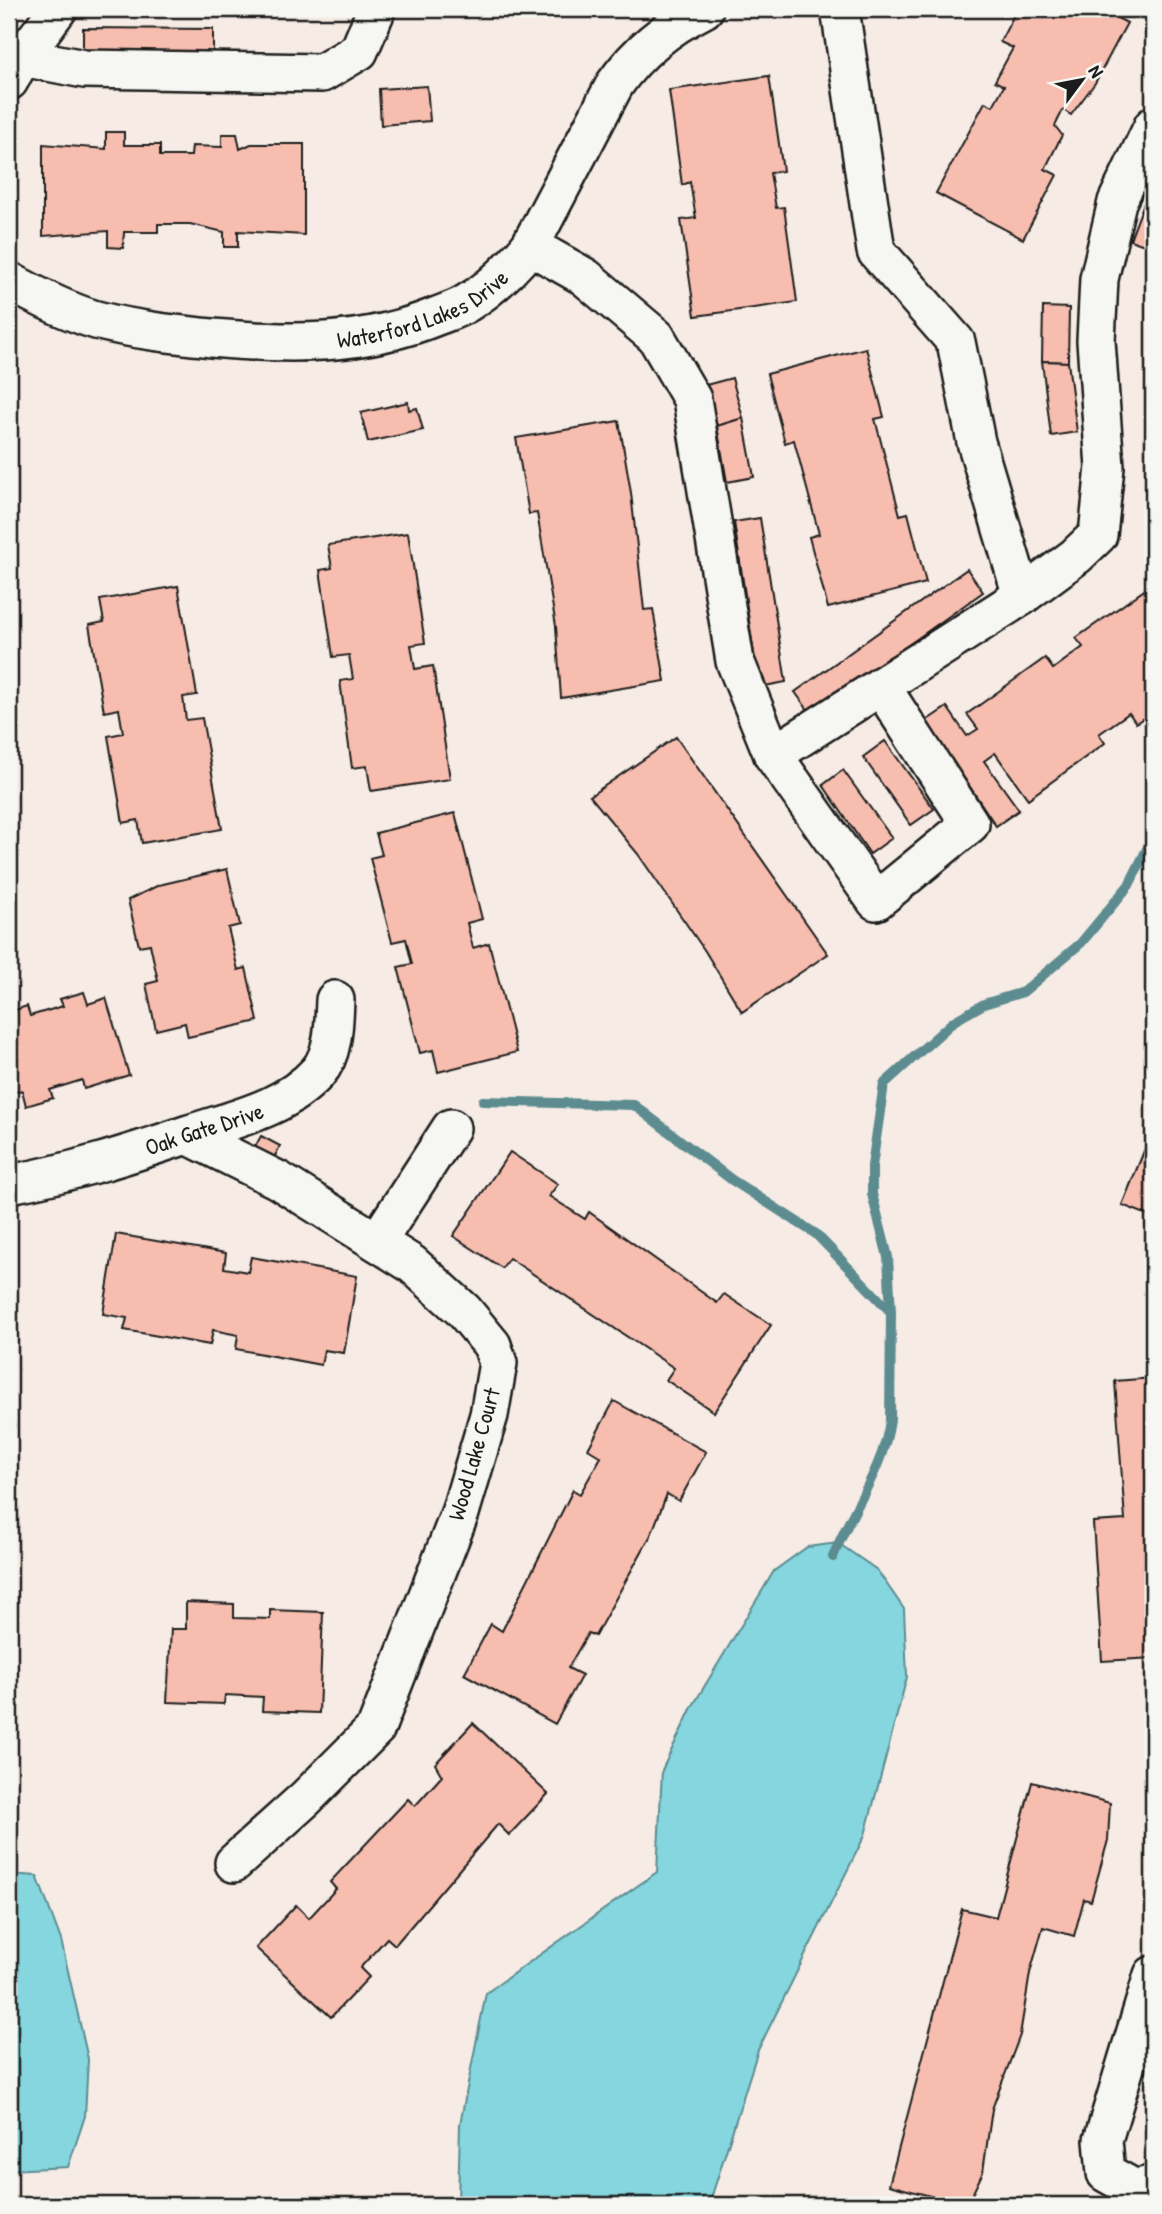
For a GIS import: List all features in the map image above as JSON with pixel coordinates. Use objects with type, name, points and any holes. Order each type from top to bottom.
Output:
[{"type":"street","points":[[15,69],[58,9]]},
{"type":"street","points":[[15,69],[323,73],[359,51],[375,9]]},
{"type":"street","name":"Waterford Lakes Drive","points":[[9,281],[36,296],[95,319],[156,333],[253,342],[337,342],[411,327],[465,305],[500,278],[530,246],[615,84],[627,67],[660,35],[704,9]]},
{"type":"street","points":[[841,9],[876,251],[956,342],[976,442],[1022,596]]},
{"type":"street","points":[[773,755],[1022,596],[1076,556],[1098,535],[1105,467],[1096,341],[1100,279],[1117,202],[1153,126]]},
{"type":"street","points":[[530,246],[585,277],[656,337],[692,399],[735,661],[773,755],[876,901],[970,824],[881,686]]},
{"type":"street","name":"Oak Gate Drive","points":[[9,1184],[44,1178],[131,1155],[269,1108],[290,1095],[320,1070],[333,1039],[335,1000]]},
{"type":"street","points":[[377,1242],[451,1128]]},
{"type":"street","name":"Wood Lake Court","points":[[187,1135],[278,1180],[412,1264],[464,1311],[492,1345],[498,1363],[489,1415],[460,1513],[376,1728],[306,1798],[234,1863]]},
{"type":"street","points":[[1144,2186],[1106,2173],[1103,2140],[1153,1975]]},
{"type":"water","points":[[838,1543],[877,1570],[904,1609],[907,1677],[865,1835],[758,2050],[709,2205],[458,2205],[460,2124],[486,1993],[657,1872],[662,1770],[692,1707],[774,1571],[807,1547]]},
{"type":"water","points":[[9,1874],[37,1876],[61,1940],[88,2059],[85,2116],[68,2167],[9,2170]]},
{"type":"building","points":[[1017,9],[1100,9],[1127,23],[1095,83],[1071,115],[1063,110],[1055,126],[1062,135],[1045,169],[1057,175],[1023,239],[936,193],[985,102],[993,106],[1004,86],[995,81],[1013,48],[1000,42]]},
{"type":"building","points":[[83,28],[213,29],[213,57],[83,56]]},
{"type":"building","points":[[769,76],[783,171],[770,173],[776,208],[784,207],[797,302],[695,316],[681,220],[696,218],[690,182],[682,185],[669,90]]},
{"type":"building","points":[[427,86],[430,121],[381,125],[379,89]]},
{"type":"building","points":[[106,132],[124,132],[124,145],[160,145],[160,156],[191,156],[192,146],[222,147],[222,134],[237,134],[240,149],[251,144],[304,144],[304,235],[238,231],[238,247],[224,247],[224,232],[190,224],[158,224],[158,232],[124,232],[123,248],[108,247],[108,231],[43,236],[43,144],[106,149]]},
{"type":"building","points":[[1153,179],[1153,248],[1130,240]]},
{"type":"building","points":[[1043,307],[1069,308],[1068,362],[1042,361]]},
{"type":"building","points":[[866,348],[884,417],[875,419],[900,515],[908,513],[926,583],[828,608],[809,537],[819,534],[794,440],[785,443],[767,374]]},
{"type":"building","points":[[1042,361],[1068,362],[1077,432],[1051,436]]},
{"type":"building","points":[[732,378],[743,418],[717,426],[706,385]]},
{"type":"building","points":[[408,402],[409,410],[417,408],[423,430],[368,442],[361,413]]},
{"type":"building","points":[[743,418],[754,477],[727,482],[717,426]]},
{"type":"building","points":[[619,421],[631,493],[644,610],[653,609],[665,681],[561,698],[556,626],[537,513],[529,514],[516,438]]},
{"type":"building","points":[[760,518],[786,682],[759,687],[734,522]]},
{"type":"building","points":[[408,533],[425,643],[411,645],[415,669],[433,666],[450,779],[371,791],[367,766],[352,768],[340,681],[353,679],[349,655],[333,657],[320,570],[332,568],[328,545]]},
{"type":"building","points":[[967,569],[983,592],[811,714],[795,692]]},
{"type":"building","points":[[1153,584],[1153,711],[1136,723],[1129,713],[1099,734],[1105,743],[1028,799],[995,753],[984,761],[1019,810],[996,826],[926,721],[947,707],[967,736],[978,729],[967,714],[1045,658],[1053,669],[1083,647],[1076,638]]},
{"type":"building","points":[[178,586],[197,695],[183,697],[186,720],[202,718],[222,829],[142,843],[138,820],[123,823],[108,736],[123,733],[119,709],[104,712],[89,625],[104,622],[100,600]]},
{"type":"building","points":[[676,737],[828,954],[742,1012],[705,951],[638,854],[590,796]]},
{"type":"building","points":[[885,741],[934,809],[911,825],[863,757]]},
{"type":"building","points":[[843,770],[892,838],[870,854],[823,785]]},
{"type":"building","points":[[455,813],[482,919],[467,923],[473,948],[489,943],[517,1052],[438,1072],[433,1050],[420,1053],[398,967],[412,964],[406,939],[392,942],[370,858],[382,855],[376,833]]},
{"type":"building","points":[[227,869],[240,925],[228,928],[238,970],[246,968],[258,1021],[188,1037],[185,1023],[156,1030],[146,984],[158,981],[150,944],[139,946],[128,900],[159,885]]},
{"type":"building","points":[[84,992],[88,1004],[106,998],[129,1075],[84,1089],[82,1080],[50,1090],[53,1098],[26,1106],[22,1090],[9,1094],[9,1012],[27,1006],[30,1016],[63,1006],[60,999]]},
{"type":"building","points":[[1153,1129],[1153,1217],[1122,1205]]},
{"type":"building","points":[[261,1136],[280,1146],[274,1158],[255,1147]]},
{"type":"building","points":[[510,1152],[558,1184],[549,1196],[585,1219],[589,1212],[717,1303],[724,1294],[771,1325],[714,1412],[666,1380],[674,1368],[509,1258],[502,1268],[453,1236]]},
{"type":"building","points":[[116,1234],[226,1253],[224,1268],[248,1272],[251,1257],[357,1276],[344,1353],[324,1350],[321,1365],[236,1349],[238,1335],[213,1330],[210,1345],[124,1330],[127,1318],[103,1314]]},
{"type":"building","points":[[1153,1378],[1153,1658],[1102,1661],[1093,1522],[1125,1520],[1115,1381]]},
{"type":"building","points":[[614,1401],[706,1452],[679,1501],[667,1494],[651,1535],[595,1636],[588,1633],[568,1668],[582,1675],[555,1724],[464,1674],[491,1624],[502,1631],[573,1490],[580,1494],[601,1457],[588,1449]]},
{"type":"building","points":[[186,1602],[234,1604],[234,1618],[270,1619],[270,1610],[323,1612],[319,1713],[262,1711],[263,1697],[225,1695],[224,1704],[167,1702],[171,1629],[186,1629]]},
{"type":"building","points":[[473,1723],[548,1794],[509,1835],[498,1824],[395,1945],[387,1938],[360,1968],[369,1977],[331,2017],[256,1948],[296,1905],[309,1918],[336,1889],[330,1882],[408,1799],[415,1806],[442,1776],[435,1764]]},
{"type":"building","points":[[1032,1782],[1110,1803],[1108,1840],[1091,1901],[1084,1899],[1074,1936],[1043,1927],[1030,1973],[1020,2035],[992,2109],[983,2172],[967,2205],[964,2205],[889,2185],[962,1909],[996,1917]]},
{"type":"waterway","points":[[833,1557],[874,1473],[887,1438],[890,1420],[891,1312],[888,1257],[872,1194],[872,1166],[884,1084],[954,1021],[984,1004],[1023,992],[1081,943],[1129,885],[1153,837]]},
{"type":"waterway","points":[[483,1101],[634,1105],[732,1180],[816,1234],[891,1312]]}]
